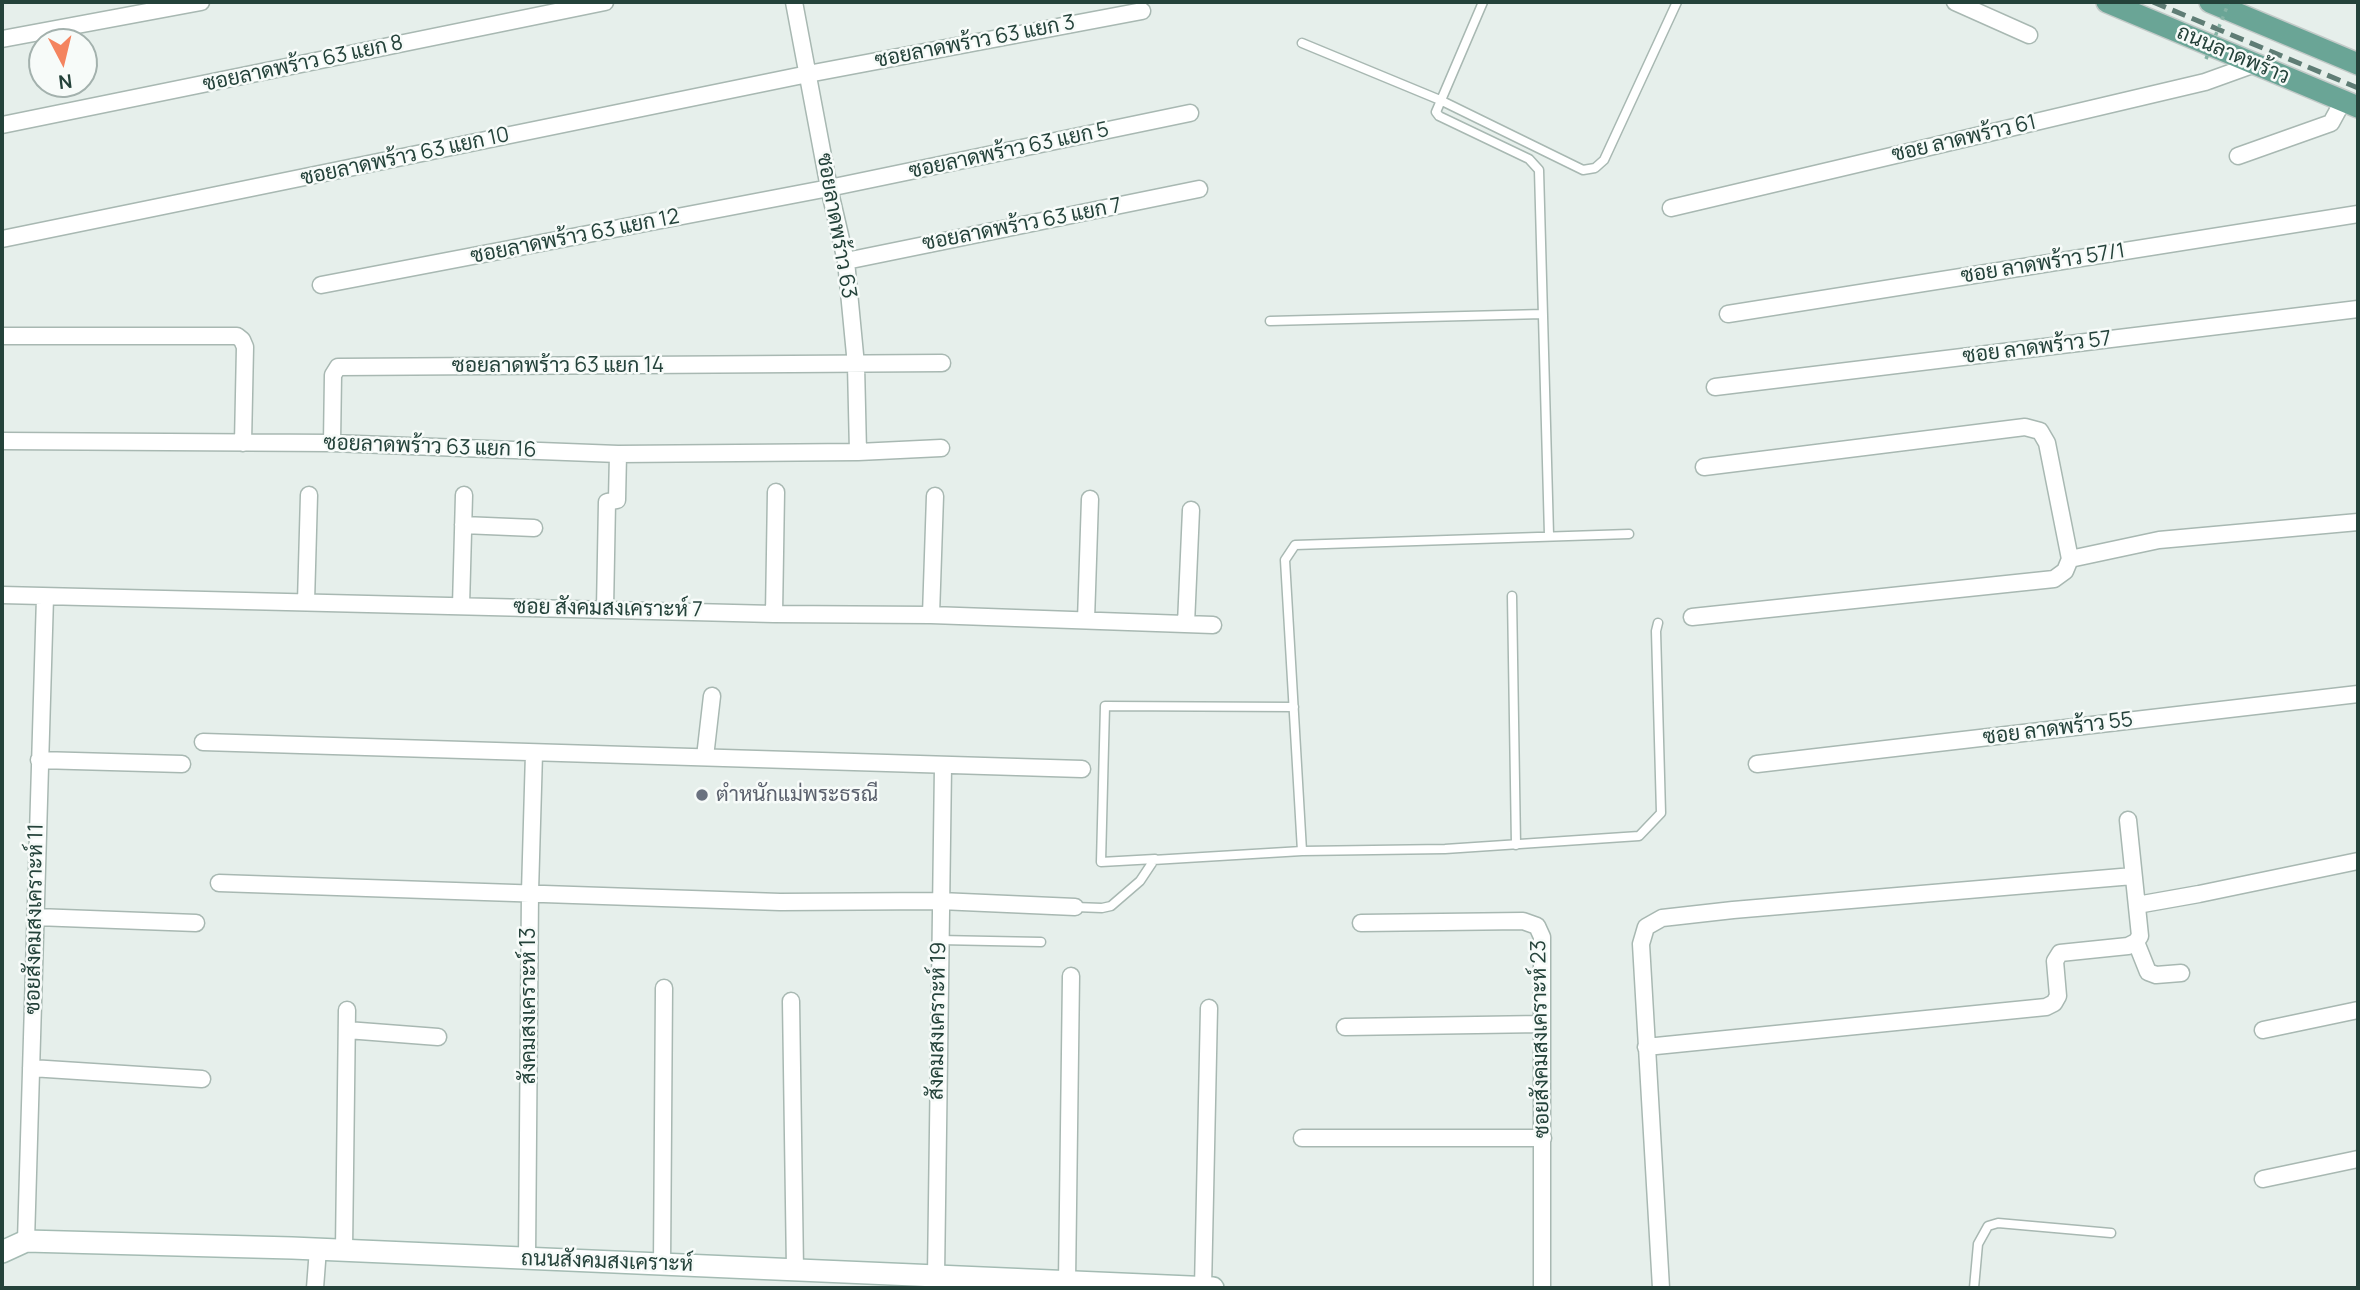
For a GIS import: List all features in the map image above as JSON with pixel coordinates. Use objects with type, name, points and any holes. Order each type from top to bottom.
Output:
[{"type":"main road","name":"ถนนลาดพร้าว","points":[[2107,2],[2351,104]]},
{"type":"main road","name":"ถนนลาดพร้าว","points":[[2210,2],[2358,64]]},
{"type":"main road","name":"ถนนสังคมสงเคราะห์","points":[[2,1252],[26,1241],[318,1249],[795,1270],[850,1280],[936,1276],[1213,1288]]},
{"type":"street","points":[[2,39],[201,2]]},
{"type":"street","name":"ซอยลาดพร้าว 63 แยก 8","points":[[2,125],[605,2]]},
{"type":"street","name":"ซอยลาดพร้าว 63","points":[[794,2],[829,188],[846,261],[856,365],[858,452]]},
{"type":"street","points":[[1955,2],[2029,36]]},
{"type":"street","name":"ซอยลาดพร้าว 63 แยก 3","points":[[808,74],[1142,11]]},
{"type":"street","name":"ซอย ลาดพร้าว 61","points":[[1671,208],[2205,82],[2255,64]]},
{"type":"street","name":"ซอยลาดพร้าว 63 แยก 10","points":[[2,239],[808,74]]},
{"type":"street","points":[[2238,156],[2331,123],[2351,104]]},
{"type":"street","name":"ซอยลาดพร้าว 63 แยก 5","points":[[829,188],[1190,113]]},
{"type":"street","name":"ซอยลาดพร้าว 63 แยก 12","points":[[321,285],[829,188]]},
{"type":"street","name":"ซอยลาดพร้าว 63 แยก 7","points":[[846,261],[1199,189]]},
{"type":"street","name":"ซอย ลาดพร้าว 57/1","points":[[1728,314],[2358,214]]},
{"type":"street","name":"ซอย ลาดพร้าว 57","points":[[1715,387],[2358,309]]},
{"type":"street","points":[[2,336],[237,336],[243,340],[245,347],[243,443]]},
{"type":"street","points":[[856,365],[942,363]]},
{"type":"street","name":"ซอยลาดพร้าว 63 แยก 14","points":[[332,443],[332,375],[338,367],[856,365]]},
{"type":"street","points":[[1692,617],[2054,579],[2065,571],[2070,559],[2047,443],[2040,431],[2025,428],[1704,467]]},
{"type":"street","name":"ซอยลาดพร้าว 63 แยก 16","points":[[2,441],[332,443],[618,454],[858,452],[941,448]]},
{"type":"street","points":[[605,609],[607,502],[617,500],[618,454]]},
{"type":"street","points":[[774,614],[776,492]]},
{"type":"street","points":[[306,602],[309,495]]},
{"type":"street","points":[[461,606],[464,495]]},
{"type":"street","points":[[931,615],[935,496]]},
{"type":"street","points":[[1086,620],[1090,499]]},
{"type":"street","points":[[1186,624],[1191,510]]},
{"type":"street","points":[[2070,559],[2159,540],[2358,522]]},
{"type":"street","points":[[463,525],[534,528]]},
{"type":"street","name":"ซอย สังคมสงเคราะห์ 7","points":[[2,595],[774,614],[931,615],[1213,625]]},
{"type":"street","name":"ซอยสังคมสงเคราะห์ 11","points":[[26,1241],[45,597]]},
{"type":"street","name":"ซอย ลาดพร้าว 55","points":[[1758,764],[2358,694]]},
{"type":"street","points":[[705,757],[712,696]]},
{"type":"street","points":[[203,742],[1082,769]]},
{"type":"street","name":"สังคมสงเคราะห์ 13","points":[[527,1258],[534,753]]},
{"type":"street","points":[[39,760],[182,764]]},
{"type":"street","name":"สังคมสงเคราะห์ 19","points":[[936,1276],[943,766]]},
{"type":"street","points":[[2128,820],[2140,930],[2136,942],[2148,972],[2156,975],[2181,973]]},
{"type":"street","points":[[2137,905],[2358,861]]},
{"type":"street","points":[[1661,1288],[1641,944],[1646,927],[1661,918],[1733,909],[2133,876]]},
{"type":"street","points":[[219,883],[780,902],[940,901],[1075,907]]},
{"type":"street","points":[[36,917],[196,923]]},
{"type":"street","name":"ซอยสังคมสงเคราะห์ 23","points":[[1360,923],[1523,921],[1537,926],[1542,937],[1542,1288]]},
{"type":"street","points":[[1646,1047],[2046,1007],[2054,1003],[2058,996],[2055,961],[2060,953],[2128,946],[2136,942]]},
{"type":"street","points":[[1067,1282],[1071,976]]},
{"type":"street","points":[[662,1264],[664,988]]},
{"type":"street","points":[[792,1001],[795,1270]]},
{"type":"street","points":[[1203,1288],[1209,1008]]},
{"type":"street","points":[[344,1250],[347,1010]]},
{"type":"street","points":[[2263,1030],[2358,1010]]},
{"type":"street","points":[[1345,1027],[1542,1024]]},
{"type":"street","points":[[347,1030],[438,1037]]},
{"type":"street","points":[[32,1068],[202,1079]]},
{"type":"street","points":[[1302,1138],[1543,1138]]},
{"type":"street","points":[[2263,1178],[2358,1159]]},
{"type":"street","points":[[315,1288],[318,1249]]},
{"type":"lane","points":[[1483,2],[1436,111],[1439,116],[1529,159],[1539,170],[1549,535]]},
{"type":"lane","points":[[1302,43],[1440,100],[1583,170],[1595,168],[1604,160],[1677,2]]},
{"type":"lane","points":[[1270,321],[1543,314]]},
{"type":"lane","points":[[1302,850],[1285,561],[1295,545],[1629,534]]},
{"type":"lane","points":[[1512,596],[1516,845]]},
{"type":"lane","points":[[1294,707],[1105,706],[1101,862],[1302,850],[1406,850],[1516,845],[1639,836],[1661,813],[1656,631],[1658,623]]},
{"type":"lane","points":[[1075,907],[1111,906],[1140,881],[1156,859]]},
{"type":"lane","points":[[939,940],[1041,942]]},
{"type":"lane","points":[[1974,1288],[1978,1244],[1988,1226],[1998,1223],[2111,1233]]},
{"type":"path","points":[[2206,59],[2229,2]]},
{"type":"railway","points":[[2153,2],[2358,88]]},
{"type":"place","name":"ตำหนักแม่พระธรณี","points":[[702,795]]}]
